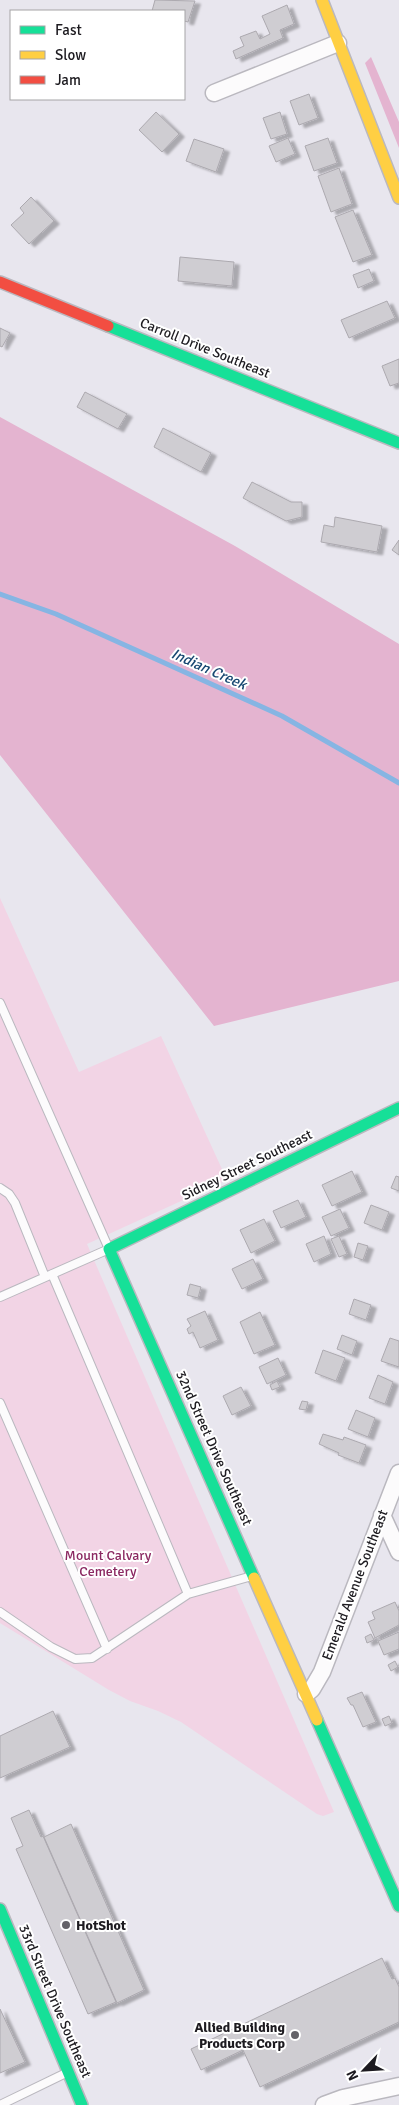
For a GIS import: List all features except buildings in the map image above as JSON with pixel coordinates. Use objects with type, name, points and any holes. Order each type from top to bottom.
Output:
[{"type":"street","points":[[322,0],[399,198]]},
{"type":"street","points":[[214,93],[338,43]]},
{"type":"street","name":"Carroll Drive Southeast","points":[[0,282],[399,443]]},
{"type":"street","name":"Sidney Street Southeast","points":[[109,1249],[399,1108]]},
{"type":"street","name":"32nd Street Drive Southeast","points":[[109,1249],[399,1906]]},
{"type":"street","name":"Emerald Avenue Southeast","points":[[306,1694],[312,1689],[322,1672],[399,1473]]},
{"type":"street","points":[[382,1515],[399,1552]]},
{"type":"street","name":"33rd Street Drive Southeast","points":[[0,1909],[82,2105]]},
{"type":"street","points":[[324,2105],[343,2098],[399,2086]]},
{"type":"lane","name":"32nd Street Drive Southeast","points":[[1,1008],[109,1249]]},
{"type":"lane","points":[[0,1188],[9,1194],[15,1203],[49,1275],[188,1594]]},
{"type":"lane","points":[[0,1297],[109,1249]]},
{"type":"lane","points":[[0,1403],[107,1649]]},
{"type":"lane","points":[[0,1612],[51,1647],[75,1659],[92,1658],[188,1594],[254,1576]]},
{"type":"lane","points":[[0,2105],[68,2073]]},
{"type":"green space","name":"Mount Calvary Cemetery","points":[[0,898],[79,1072],[161,1036],[227,1180],[87,1244],[334,1812],[323,1816],[317,1814],[181,1722],[130,1701],[109,1690],[0,1623]]},
{"type":"shaded area","points":[[371,57],[399,122],[399,148],[365,63]]},
{"type":"shaded area","points":[[0,417],[235,546],[399,644],[399,981],[214,1026],[0,755]]},
{"type":"waterway","name":"Indian Creek","points":[[0,594],[56,614],[282,716],[399,783]]},
{"type":"traffic: fast","points":[[108,326],[399,443]]},
{"type":"traffic: fast","points":[[254,1578],[109,1249],[399,1108]]},
{"type":"traffic: fast","points":[[317,1720],[399,1906]]},
{"type":"traffic: fast","points":[[0,1909],[82,2105]]},
{"type":"traffic: slow","points":[[322,0],[399,198]]},
{"type":"traffic: slow","points":[[254,1578],[317,1720]]},
{"type":"traffic: jam","points":[[0,282],[108,326]]},
{"type":"place","name":"HotShot","points":[[66,1925]]},
{"type":"place","name":"Allied Building Products Corp","points":[[295,2035]]}]
